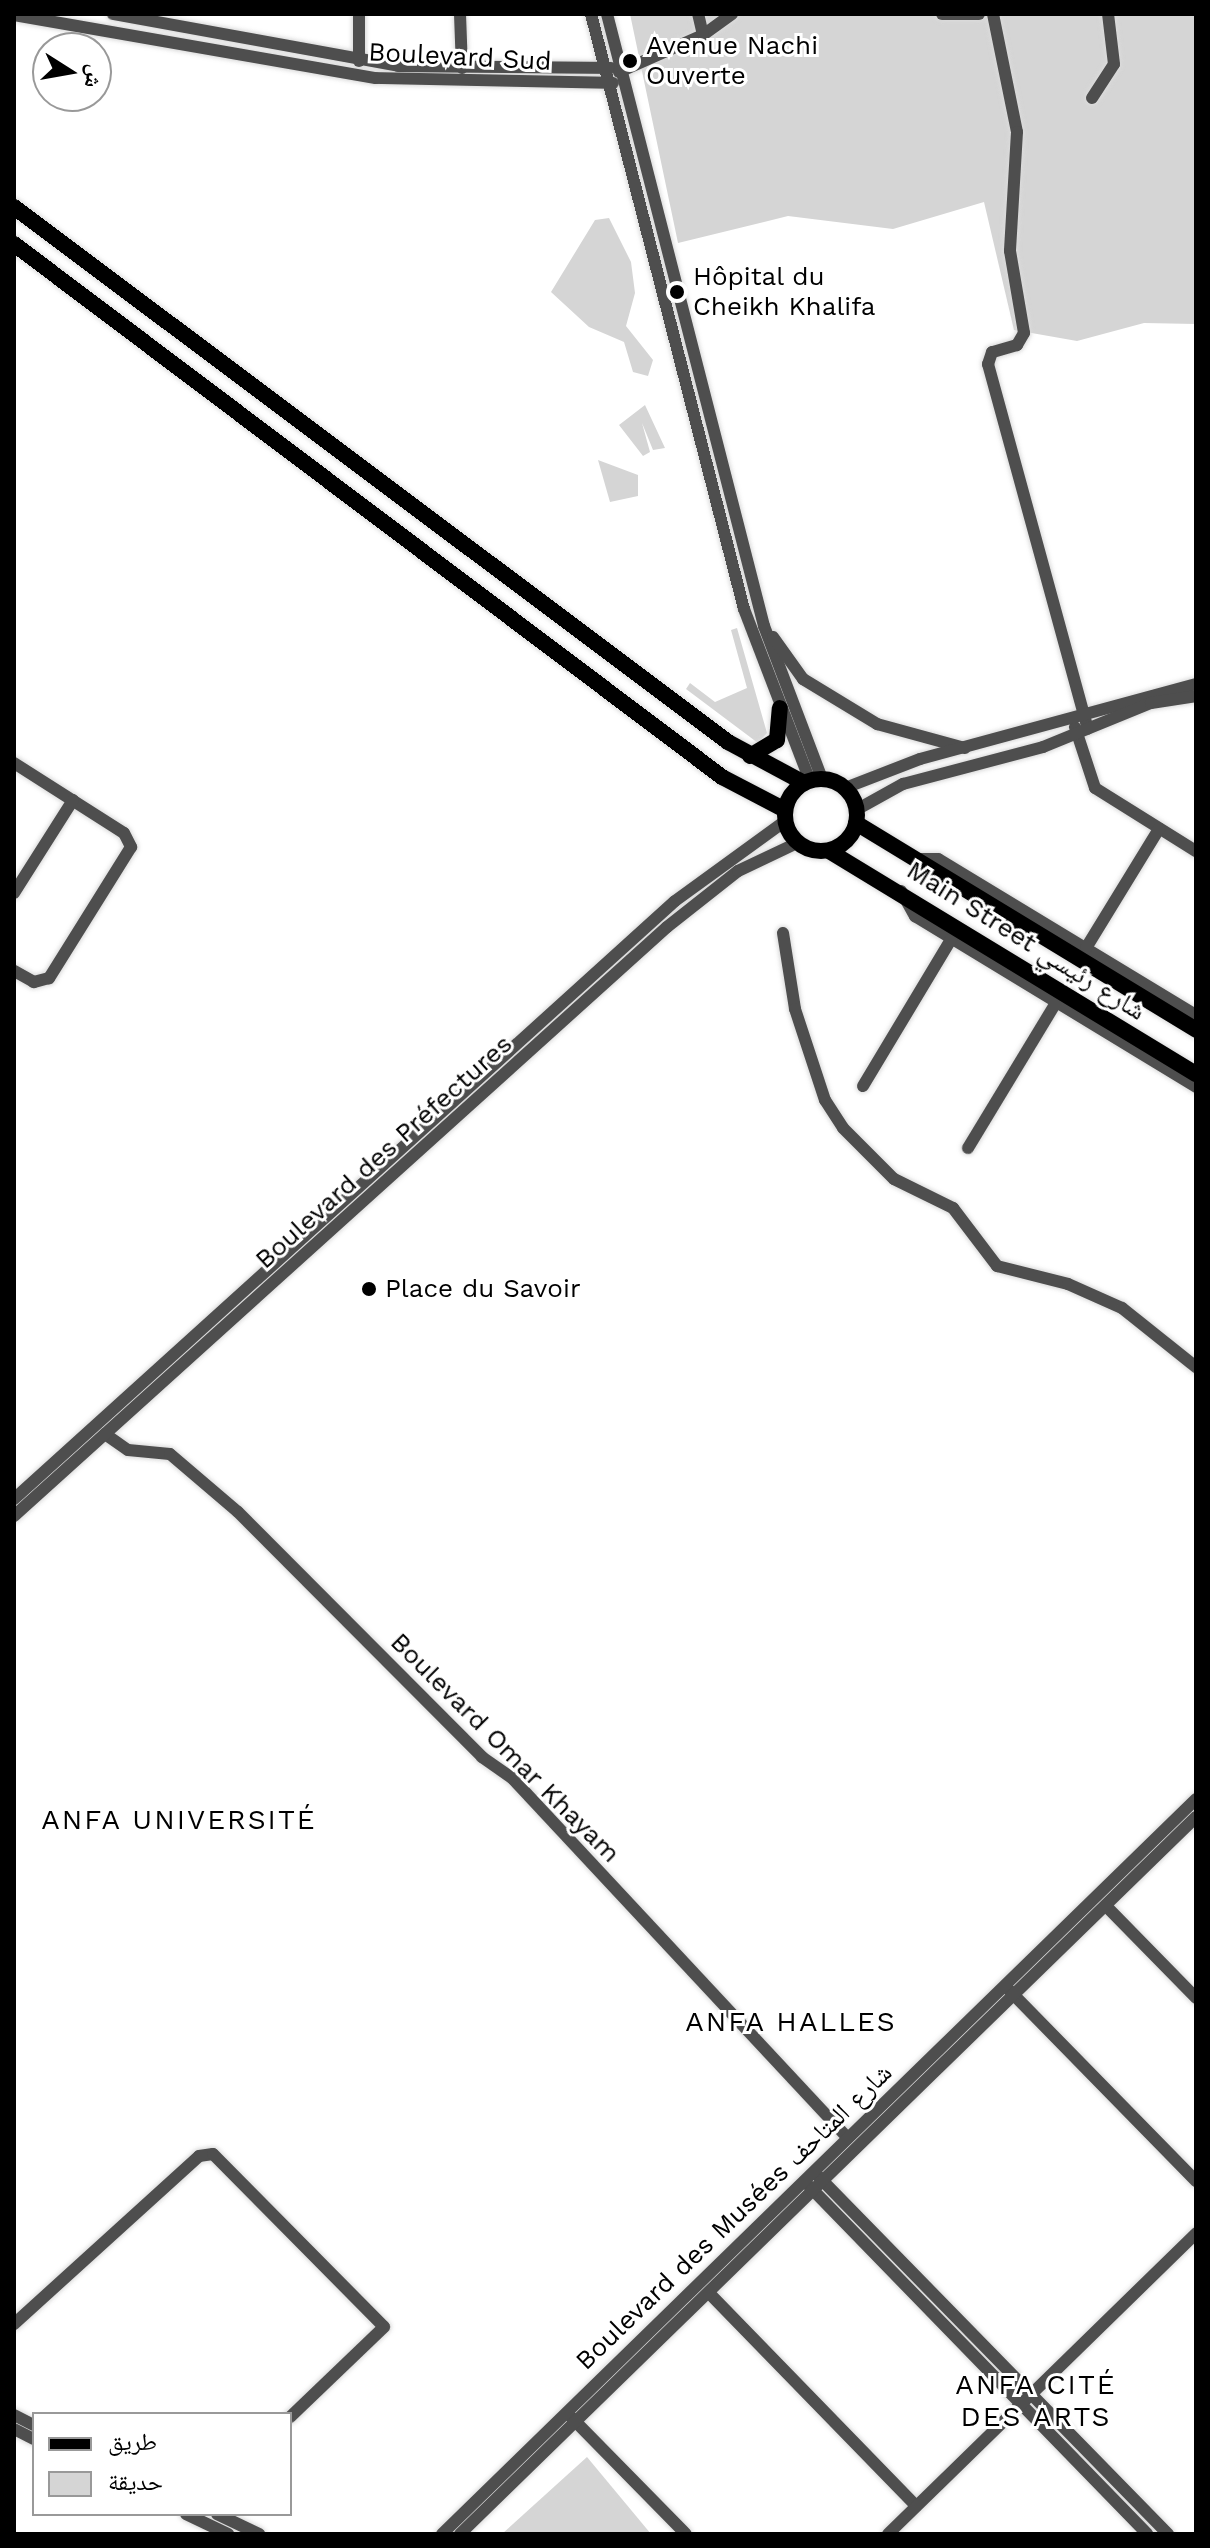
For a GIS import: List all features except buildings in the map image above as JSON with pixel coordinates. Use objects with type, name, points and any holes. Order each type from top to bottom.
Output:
[{"type":"main road","points":[[14,207],[750,756],[812,781],[845,788],[856,817],[829,851],[797,843],[785,816],[722,777],[14,244]]},
{"type":"main road","points":[[345,492],[362,466]]},
{"type":"main road","points":[[403,536],[419,509]]},
{"type":"main road","points":[[750,756],[777,740],[780,708]]},
{"type":"main road","points":[[785,816],[812,781]]},
{"type":"main road","name":"Main Street شارع رئيسي","points":[[856,817],[914,859],[1196,1030]]},
{"type":"main road","name":"Main Street شارع رئيسي","points":[[829,851],[901,891],[1196,1074]]},
{"type":"street","name":"Boulevard Sud","points":[[16,14],[376,78],[607,84],[620,73]]},
{"type":"street","name":"Boulevard Sud","points":[[113,14],[359,61],[620,73]]},
{"type":"street","points":[[359,14],[359,61]]},
{"type":"street","points":[[460,14],[462,68]]},
{"type":"street","points":[[591,14],[741,596],[780,708],[812,781]]},
{"type":"street","points":[[607,14],[764,626],[812,781]]},
{"type":"street","points":[[698,14],[703,35]]},
{"type":"street","points":[[620,73],[661,60],[732,14]]},
{"type":"street","points":[[942,14],[994,19],[1017,132],[1010,251],[1024,333],[1017,345],[992,352],[988,364],[1095,788],[1196,851]]},
{"type":"street","points":[[1092,98],[1114,64],[1108,14]]},
{"type":"street","points":[[764,626],[796,672],[820,690],[898,733],[968,749]]},
{"type":"street","points":[[845,788],[968,749],[1196,684]]},
{"type":"street","points":[[856,817],[903,784],[1083,732],[1151,703],[1196,696]]},
{"type":"street","points":[[14,763],[127,835],[130,851],[49,978],[34,982],[14,971]]},
{"type":"street","points":[[14,893],[73,800]]},
{"type":"street","name":"Boulevard des Préfectures","points":[[14,1516],[106,1427],[691,886],[785,816]]},
{"type":"street","points":[[1086,948],[1159,829]]},
{"type":"street","name":"Boulevard des Préfectures","points":[[310,1240],[692,905],[772,850],[797,843]]},
{"type":"street","points":[[914,859],[938,859],[1196,1015]]},
{"type":"street","points":[[901,891],[907,910],[1196,1087]]},
{"type":"street","points":[[783,933],[795,1009],[825,1100],[843,1128],[894,1179],[953,1208],[997,1266],[1068,1284],[1122,1308],[1196,1367]]},
{"type":"street","points":[[863,1086],[952,938]]},
{"type":"street","points":[[968,1148],[1057,1001]]},
{"type":"street","name":"Boulevard des Préfectures","points":[[14,1499],[106,1427]]},
{"type":"street","name":"Boulevard Omar Khayam","points":[[106,1427],[128,1450],[170,1454],[248,1522],[513,1779],[847,2137]]},
{"type":"street","name":"Boulevard des Musées شارع المتاحف","points":[[460,2534],[571,2417],[1196,1799]]},
{"type":"street","name":"Boulevard des Musées شارع المتاحف","points":[[442,2534],[709,2293],[813,2181],[847,2137],[1007,1989],[1106,1906],[1196,1817]]},
{"type":"street","points":[[1106,1906],[1196,1998]]},
{"type":"street","points":[[1007,1989],[1196,2181]]},
{"type":"street","points":[[14,2324],[199,2156],[213,2154],[384,2327],[292,2415]]},
{"type":"street","points":[[813,2181],[1031,2394],[1168,2534]]},
{"type":"street","points":[[813,2181],[1147,2534]]},
{"type":"street","points":[[888,2534],[1196,2233]]},
{"type":"street","points":[[709,2293],[916,2506]]},
{"type":"street","points":[[14,2415],[32,2424]]},
{"type":"street","points":[[571,2417],[686,2534]]},
{"type":"street","points":[[14,2429],[32,2438]]},
{"type":"street","points":[[190,2516],[228,2534]]},
{"type":"street","points":[[221,2516],[259,2534]]},
{"type":"green space","points":[[630,14],[1196,14],[1196,324],[1144,323],[1077,341],[1014,330],[984,202],[893,229],[788,216],[678,243]]},
{"type":"green space","points":[[609,218],[631,262],[635,293],[626,326],[653,360],[648,376],[633,372],[624,342],[589,327],[551,292],[595,220]]},
{"type":"green space","points":[[645,405],[665,448],[653,450],[642,423],[650,452],[643,456],[619,425]]},
{"type":"green space","points":[[598,460],[638,475],[638,496],[610,502]]},
{"type":"green space","points":[[737,628],[767,733],[758,743],[686,689],[690,683],[715,702],[747,688],[731,630]]},
{"type":"green space","points":[[587,2457],[651,2534],[502,2534]]},
{"type":"place","name":"Avenue Nachi Ouverte","points":[[630,61]]},
{"type":"place","name":"Hôpital du Cheikh Khalifa","points":[[677,292]]},
{"type":"place","name":"Place du Savoir","points":[[369,1289]]},
{"type":"district","name":"ANFA UNIVERSITÉ","points":[[179,1820]]},
{"type":"district","name":"ANFA HALLES","points":[[791,2022]]},
{"type":"district","name":"ANFA CITÉ DES ARTS","points":[[1036,2401]]}]
